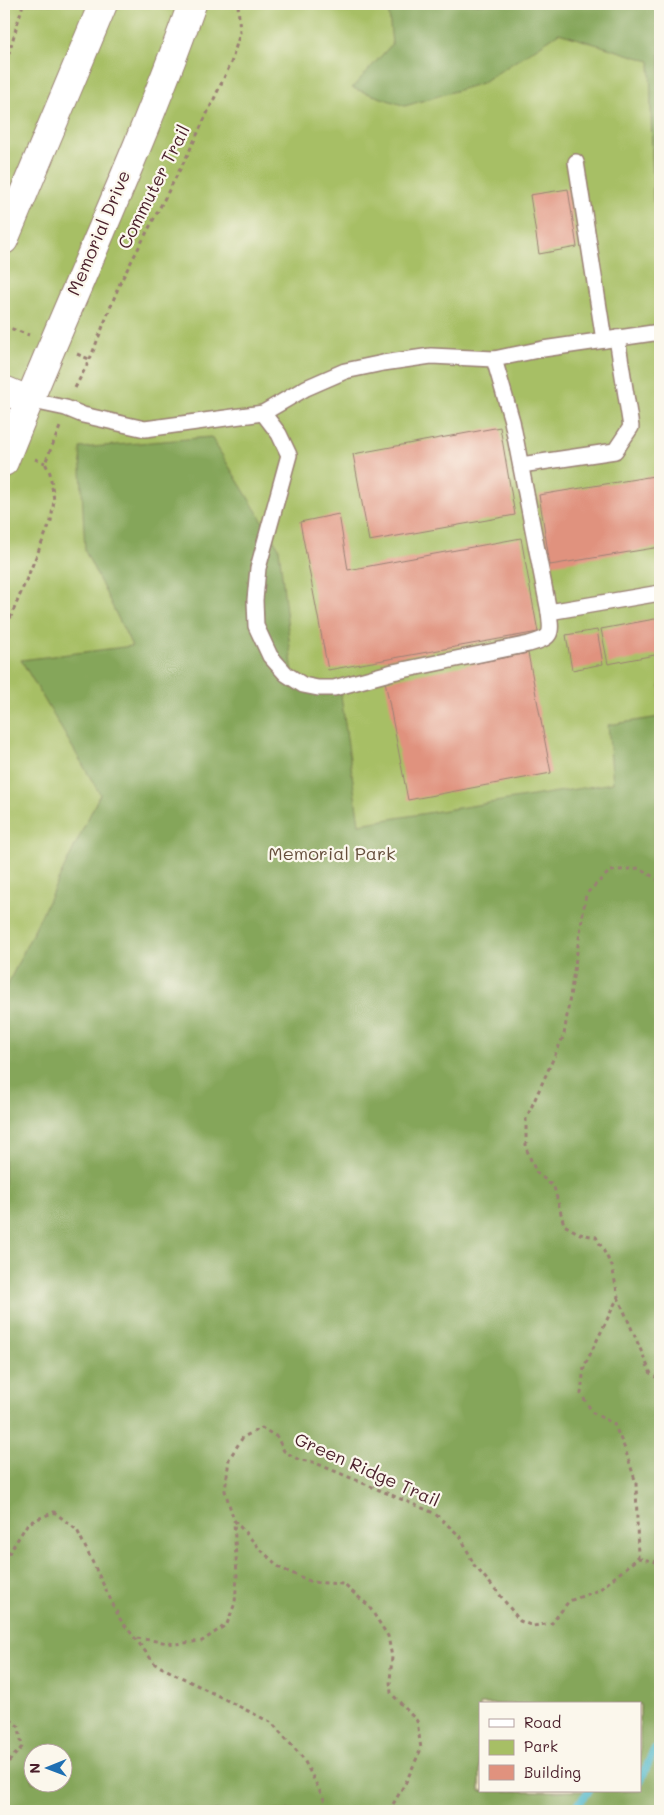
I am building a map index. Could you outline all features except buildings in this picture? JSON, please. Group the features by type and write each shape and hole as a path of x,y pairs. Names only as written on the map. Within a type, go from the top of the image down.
{"main road":[{"path":"4,240 103,4"},
{"name":"Memorial Drive","path":"4,462 28,400 168,72 192,4"},
{"path":"4,390 28,400"}],"lane":[{"path":"521,464 615,451 631,427 611,339 576,162"},
{"path":"28,400 145,429 263,413 306,388 345,371 383,362 431,356 494,359 542,349 660,332"},
{"path":"263,413 279,434 289,455 258,568 255,600 256,626 270,656 286,674 303,686 334,688 393,672 529,644 546,639 549,636 551,632 549,612 512,421 494,359"},
{"path":"549,612 660,593"}],"path":[{"path":"4,70 23,4"},
{"name":"Commuter Trail","path":"78,380 90,359 120,283 187,156 231,63 240,34 238,4"},
{"path":"4,633 51,521 54,500 50,473 45,463 59,427"},
{"path":"660,881 639,868 610,871 586,894 564,1035 526,1119 526,1148 536,1172 554,1187 564,1225 580,1234 596,1236 612,1266 618,1297 651,1374 660,1380"},
{"path":"618,1297 584,1367 581,1394 593,1413 614,1424 626,1449 636,1483 638,1558 660,1564"},
{"name":"Green Ridge Trail","path":"389,1811 406,1782 421,1749 417,1721 391,1693 392,1658 388,1636 368,1605 343,1584 312,1582 280,1568 234,1520 225,1491 229,1459 243,1438 262,1428 277,1437 284,1451 299,1460 313,1462 434,1513 461,1537 474,1565 520,1621 533,1626 552,1623 569,1602 599,1590 638,1558"},
{"path":"4,1562 28,1523 54,1512 77,1530 120,1618 155,1664 272,1723 303,1758 330,1811"},
{"path":"136,1638 175,1644 202,1641 227,1624 235,1603 237,1576 234,1520"},
{"path":"4,1714 19,1727 22,1747 4,1767"}],"green space":[{"name":"Memorial Park","path":"4,4 660,4 660,1811 4,1811"},
{"path":"388,4 660,4 660,201 653,202 650,61 559,33 482,83 405,106 352,88 392,44"},
{"name":"Memorial Park","path":"211,437 279,548 294,684 340,688 359,824 613,783 608,725 660,717 660,1811 4,1811 4,992 100,794 21,660 132,646 85,551 80,448"}],"waterway":[{"path":"642,1777 654,1750 660,1749"},
{"path":"572,1811 588,1792"}]}
